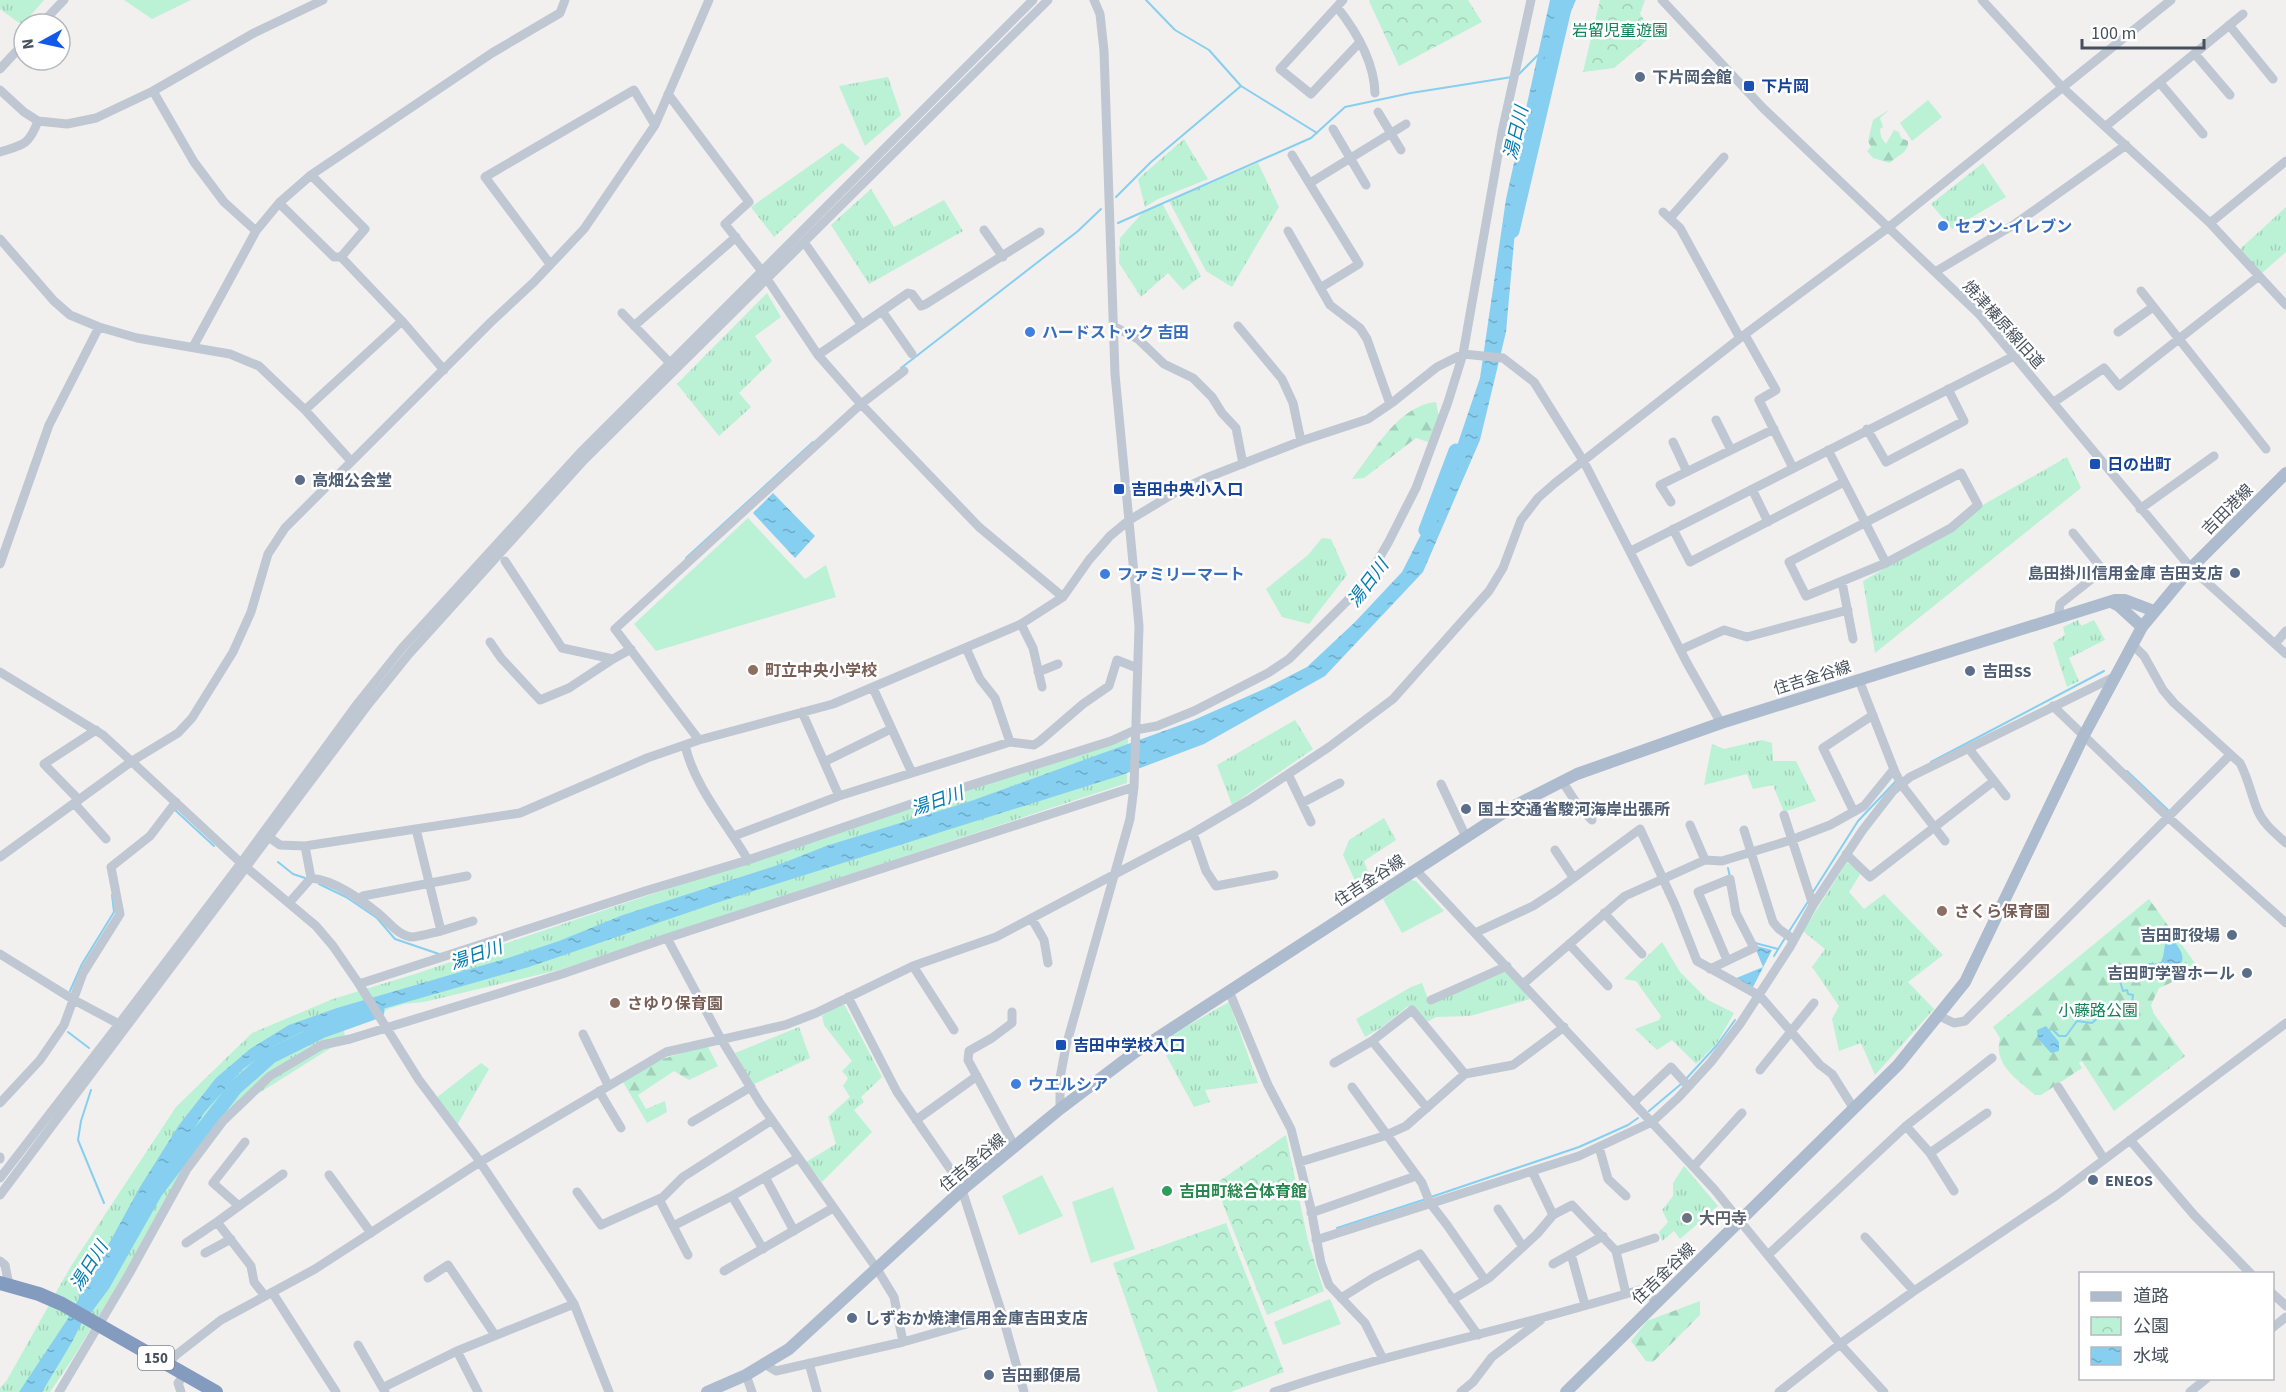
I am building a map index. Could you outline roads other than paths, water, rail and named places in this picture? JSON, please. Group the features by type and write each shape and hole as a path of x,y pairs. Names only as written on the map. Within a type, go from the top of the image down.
{"highway":[{"name":"150","path":"4,1284 39,1294 63,1305 216,1392"}],"main road":[{"name":"吉田港線","path":"2191,568 2286,473"},
{"name":"住吉金谷線","path":"1566,1392 1898,1065 1965,982 2084,735 2132,644 2154,611 2191,568"},
{"name":"住吉金谷線","path":"708,1392 766,1365 789,1348 963,1190 1060,1109 1134,1053 1514,806 1577,774 1721,723 2119,599 2154,611"},
{"path":"2111,602 2119,606 2142,627"}],"street":[{"path":"52,12 64,0"},
{"path":"0,90 24,112 38,121 68,124 96,118 153,91 254,33 323,0"},
{"path":"193,347 256,231 279,202 311,175 492,53 560,13 565,0"},
{"path":"0,857 132,761 178,733 192,718 233,652 251,612 268,554 295,516 534,282 584,229 654,125 709,0"},
{"path":"0,1196 244,866 358,703 402,648 580,453 1033,0"},
{"path":"0,1178 244,866 270,838 367,706 409,654 584,460 1048,0"},
{"path":"1060,1109 1060,1078 1066,1046 1130,819 1134,784 1139,626 1115,374 1104,51 1100,14 1094,0"},
{"path":"360,985 645,891 748,860 917,802 1111,741 1135,730 1157,726 1194,711 1269,673 1289,659 1350,598 1371,572 1416,488 1448,402 1463,354 1502,132 1530,0"},
{"name":"焼津榛原線旧道","path":"1662,0 1763,108 1980,315 2191,568 2286,654"},
{"path":"1982,0 2063,88 2210,223 2286,305"},
{"path":"167,1364 221,1320 315,1269 480,1162 666,1052 785,1025 816,1013 913,966 996,937 1193,833 1288,774 1392,699 1489,591 1503,568 1521,520 1538,498 1742,337 1889,227 2171,0"},
{"path":"1360,42 1311,94 1280,69 1340,3 1360,42 1375,81 1375,93"},
{"path":"2106,126 2243,14"},
{"path":"2229,25 2273,79"},
{"path":"2195,54 2230,95"},
{"path":"0,69 12,56"},
{"path":"2160,83 2203,134"},
{"path":"550,264 485,177 634,90 654,125"},
{"path":"153,91 194,162 224,202 256,231"},
{"path":"668,94 749,202 725,224 761,270 818,355 861,404 979,527 1063,597"},
{"path":"1378,112 1401,150"},
{"path":"0,152 23,146 32,138 38,121"},
{"path":"1310,183 1406,124"},
{"path":"1333,129 1366,185"},
{"path":"1935,272 2015,224 2126,145"},
{"path":"1292,155 1359,264 1320,288"},
{"path":"1724,157 1667,215 1680,228 1742,337 1776,390 1759,400 1793,468"},
{"path":"2210,223 2286,161"},
{"path":"311,175 365,229 341,257"},
{"path":"279,202 334,257 341,257 402,321 444,370"},
{"path":"984,230 1003,257"},
{"path":"1288,231 1330,305 1360,328 1367,339 1390,404"},
{"path":"818,355 908,293 912,294 921,306 1040,232"},
{"path":"634,326 735,237"},
{"path":"0,239 54,301 70,315 99,327 137,338 230,354 259,366 305,410 351,461"},
{"path":"804,242 861,324"},
{"path":"2054,402 2104,368 2119,386 2259,276"},
{"path":"2140,291 2266,449"},
{"path":"2118,332 2153,307"},
{"path":"882,311 912,354"},
{"path":"622,313 669,362"},
{"path":"305,410 402,321"},
{"path":"1113,326 1138,339 1164,364 1193,378 1212,397 1222,413 1236,428 1243,464"},
{"path":"1238,326 1282,379 1293,403 1301,441"},
{"path":"0,564 49,425 99,327"},
{"path":"270,838 280,845 305,846 520,813 647,758 699,740 833,704 873,688 1022,624 1063,597 1089,560 1110,536 1176,492 1301,441 1368,419 1437,368 1463,354 1503,358 1534,381 1584,462 1680,650 1721,723"},
{"path":"1631,552 2014,356"},
{"path":"699,740 615,629 861,404 904,371"},
{"path":"1868,429 1886,462 1964,421 1948,389"},
{"path":"1716,420 1731,450"},
{"path":"1671,502 1660,485 1774,429"},
{"path":"1673,442 1687,472"},
{"path":"1828,450 1886,563"},
{"path":"2140,509 2214,456"},
{"path":"1961,473 1978,505 1951,528 1886,563 1806,596 1789,562 1866,523 1961,473"},
{"path":"1673,529 1690,562 1845,483"},
{"path":"1752,489 1768,522"},
{"path":"2058,618 2060,604 2103,570 2073,533"},
{"path":"505,561 562,648 613,659"},
{"path":"1842,582 1853,639"},
{"path":"1680,650 1724,630 1747,637 1848,610"},
{"path":"1022,624 1033,648 1042,687"},
{"path":"2275,644 2286,631"},
{"path":"490,642 501,658 540,700 569,688 631,650"},
{"path":"2132,644 2144,656 2163,690 2240,763 2246,773 2258,811 2268,827 2286,843"},
{"path":"966,648 980,679 995,698 1010,742"},
{"path":"734,836 839,796 1010,742 1034,745 1083,704 1109,686 1117,660 1137,668"},
{"path":"1038,672 1058,664"},
{"path":"0,672 96,730 244,866 316,926 333,946 419,1080 480,1162 574,1304 609,1392"},
{"path":"1523,984 1624,896 1705,860 1722,861 1751,853 1791,840 1854,812 1864,806 1897,776 1910,777 2114,677"},
{"path":"1859,680 1897,776 1945,841"},
{"path":"873,688 912,773"},
{"path":"2053,706 2169,818 2286,923"},
{"path":"802,712 839,796"},
{"path":"1854,812 1823,748 1872,715"},
{"path":"824,762 891,729"},
{"path":"96,730 44,764 106,839"},
{"path":"685,745 688,759 702,786 748,860"},
{"path":"1969,748 2006,796"},
{"path":"1939,1016 1954,1023 1965,1021 2230,755"},
{"path":"1288,774 1311,822"},
{"path":"1316,1240 1429,1200 1579,1156 1652,1122 1679,1097 1686,1084 1711,1062 1760,996 1812,904 1868,823 1897,776"},
{"path":"1846,854 1870,877 1994,781"},
{"path":"1562,782 1579,807 1592,820"},
{"path":"1302,803 1340,783"},
{"path":"59,1392 123,1285 187,1169 217,1128 247,1096 270,1076 322,1045 562,974 1134,784"},
{"path":"1441,784 1466,837"},
{"path":"0,1103 40,1060 64,1025 83,973 120,914 112,872 150,836 176,802"},
{"path":"1784,815 1812,904"},
{"path":"1690,825 1705,860"},
{"path":"416,829 441,931"},
{"path":"1475,933 1533,906 1640,829 1697,961 1760,996 1832,1074 1854,1109"},
{"path":"1744,830 1773,922 1793,939"},
{"path":"1193,833 1206,871 1216,886 1274,875"},
{"path":"305,846 311,878"},
{"path":"1555,850 1573,877"},
{"path":"1415,869 1694,1166 1770,1254 1840,1344 1884,1392"},
{"path":"359,900 363,896 467,876"},
{"path":"289,903 311,878 318,878 359,900 379,914 392,928 411,937 473,921"},
{"path":"1710,969 1754,948 1736,913 1730,879 1698,892 1728,960"},
{"path":"1604,913 1642,954"},
{"path":"1032,919 1044,940 1048,963"},
{"path":"667,938 721,1039 751,1087 894,1297 903,1342"},
{"path":"1569,944 1608,986"},
{"path":"0,954 74,1000 119,1024"},
{"path":"913,966 954,1030"},
{"path":"1431,1000 1507,966"},
{"path":"1229,991 1268,1085 1291,1129 1316,1240 1329,1285 1365,1323 1383,1359"},
{"path":"848,997 897,1092 963,1190 1024,1392"},
{"path":"1760,1070 1814,1003"},
{"path":"1334,1063 1372,1041 1412,1010 1465,1074"},
{"path":"1012,1012 1012,1023 969,1051 968,1059 1015,1147"},
{"path":"1779,1392 1914,1290 2057,1195 2286,1023"},
{"path":"1300,1162 1386,1135 1406,1126 1465,1074 1513,1065 1564,1027"},
{"path":"583,1034 608,1085"},
{"path":"1372,1041 1427,1107"},
{"path":"1770,1254 1906,1126 1992,1058"},
{"path":"1634,1102 1671,1067 1686,1084"},
{"path":"916,1120 977,1076"},
{"path":"692,1122 751,1087"},
{"path":"1352,1087 1416,1176 1429,1200 1485,1280"},
{"path":"2058,1087 2104,1159"},
{"path":"599,1090 621,1128"},
{"path":"1694,1166 1742,1113"},
{"path":"1930,1154 1987,1113"},
{"path":"577,1192 601,1226 659,1199 683,1177 772,1120"},
{"path":"1906,1126 1930,1154 1954,1191"},
{"path":"2130,1140 2194,1215 2249,1272"},
{"path":"239,1206 213,1183 245,1142"},
{"path":"1599,1147 1608,1179 1626,1196"},
{"path":"0,1158 12,1163"},
{"path":"673,1226 732,1196 798,1158"},
{"path":"1533,1171 1553,1215"},
{"path":"186,1243 283,1174"},
{"path":"328,1175 371,1233"},
{"path":"1311,1214 1416,1176"},
{"path":"765,1177 794,1231"},
{"path":"732,1196 763,1249"},
{"path":"659,1199 688,1255"},
{"path":"1452,1300 1485,1280 1523,1247 1553,1215 1572,1205 1616,1251 1626,1294"},
{"path":"724,1271 833,1208"},
{"path":"1498,1209 1523,1247"},
{"path":"217,1222 251,1266 254,1282 268,1294 336,1392"},
{"path":"1553,1264 1602,1236"},
{"path":"1865,1237 1914,1290"},
{"path":"1616,1251 1655,1238"},
{"path":"205,1253 231,1239"},
{"path":"1341,1298 1373,1278 1420,1254 1478,1335"},
{"path":"1571,1254 1586,1305"},
{"path":"0,1261 5,1265 4,1284"},
{"path":"428,1278 448,1265 495,1335"},
{"path":"120,1304 123,1285"},
{"path":"1274,1392 1310,1379 1643,1289 1657,1302"},
{"path":"2274,1295 2286,1306"},
{"path":"358,1345 384,1390 457,1351 574,1304"},
{"path":"766,1365 776,1371 903,1342 1002,1314"},
{"path":"1461,1392 1473,1382 1491,1357 1546,1317"},
{"path":"2274,1326 2286,1317"},
{"path":"457,1351 474,1391"},
{"path":"808,1363 817,1392"},
{"path":"181,1392 178,1383 185,1374"},
{"path":"746,1375 752,1392"},
{"path":"2190,1392 2205,1380"}],"water":[{"path":"1550,0 1576,0 1554,49 1520,175 1506,332 1480,440 1423,572 1325,676 1204,744 1119,776 716,903 529,967 302,1032 274,1046 242,1070 204,1113 109,1269 72,1342 42,1392 19,1392 67,1320 140,1187 179,1125 216,1078 250,1049 289,1025 337,1008 508,958 559,941 623,915 778,865 826,846 971,801 1194,720 1307,667 1355,622 1402,572 1439,499 1480,378 1506,199"},
{"path":"773,493 815,536 795,558 753,513"},
{"path":"2171,937 2182,954 2182,958 2178,966 2164,973 2152,964 2161,962 2166,942"},
{"path":"1757,946 1772,950 1752,989 1734,979 1763,967 1756,950"},
{"path":"2046,1026 2059,1042 2059,1051 2051,1053 2038,1039 2037,1030"}],"waterway":[{"path":"1146,0 1175,30 1209,50 1241,86 1317,133"},
{"name":"湯日川","path":"1512,231 1566,0"},
{"path":"1517,76 1538,55"},
{"path":"1118,223 1311,138 1345,107 1411,93 1512,77"},
{"path":"1116,197 1151,162 1241,86"},
{"path":"901,368 1078,231 1101,209"},
{"path":"686,558 813,442"},
{"name":"湯日川","path":"1426,530 1456,451"},
{"path":"1931,762 2104,671"},
{"path":"2127,771 2168,810"},
{"path":"1813,892 1858,821 1897,780"},
{"path":"175,810 214,846"},
{"path":"278,862 293,874 305,878"},
{"path":"1728,868 1730,877"},
{"path":"319,884 346,897 377,918 395,939 439,954"},
{"path":"70,991 82,964 114,912 112,895"},
{"path":"1788,933 1809,900"},
{"path":"1774,956 1785,938"},
{"path":"1755,943 1778,949"},
{"path":"2053,1030 2059,1036 2066,1036 2077,1021 2092,1023 2107,1010 2119,1010 2132,1004 2133,995 2128,994 2127,990 2123,991 2119,978 2134,968 2152,964"},
{"path":"454,966 465,971"},
{"name":"湯日川","path":"86,1307 103,1284 155,1192 235,1088 271,1056 321,1031 377,1011"},
{"path":"1685,1080 1717,1045 1735,1020"},
{"path":"68,1032 89,1048"},
{"path":"1649,1111 1681,1084"},
{"path":"91,1090 81,1121 78,1140 104,1203"},
{"path":"1431,1197 1579,1147 1628,1125 1638,1118"},
{"path":"1337,1228 1426,1199"}],"place":[{"name":"下片岡会館","path":"1640,77"},
{"name":"下片岡","path":"1749,86"},
{"name":"セブン-イレブン","path":"1943,226"},
{"name":"ハードストック 吉田","path":"1030,332"},
{"name":"日の出町","path":"2095,464"},
{"name":"高畑公会堂","path":"300,480"},
{"name":"吉田中央小入口","path":"1119,489"},
{"name":"島田掛川信用金庫 吉田支店","path":"2235,573"},
{"name":"ファミリーマート","path":"1105,574"},
{"name":"町立中央小学校","path":"753,670"},
{"name":"吉田SS","path":"1970,671"},
{"name":"国土交通省駿河海岸出張所","path":"1466,809"},
{"name":"さくら保育園","path":"1942,911"},
{"name":"吉田町役場","path":"2232,935"},
{"name":"吉田町学習ホール","path":"2247,973"},
{"name":"さゆり保育園","path":"615,1003"},
{"name":"吉田中学校入口","path":"1061,1045"},
{"name":"ウエルシア","path":"1016,1084"},
{"name":"ENEOS","path":"2093,1180"},
{"name":"吉田町総合体育館","path":"1167,1191"},
{"name":"大円寺","path":"1687,1218"},
{"name":"しずおか焼津信用金庫吉田支店","path":"852,1318"},
{"name":"吉田郵便局","path":"989,1375"}],"park label":[{"name":"岩留児童遊園","path":"1620,30"},
{"name":"小藤路公園","path":"2098,1010"}]}
